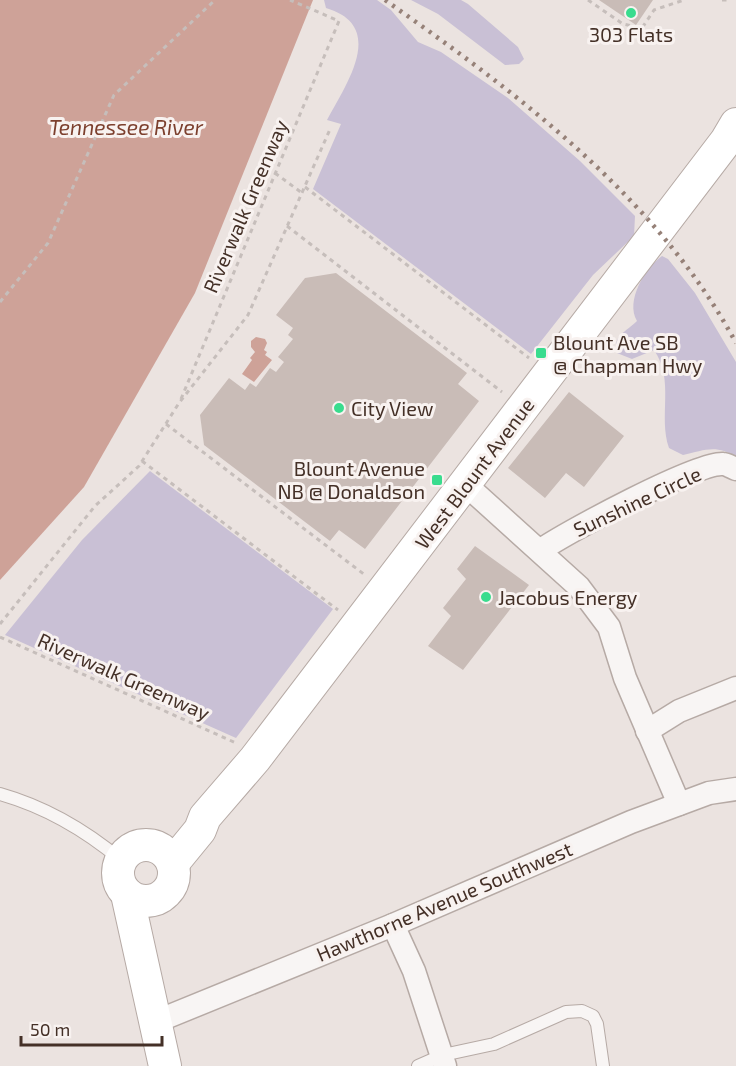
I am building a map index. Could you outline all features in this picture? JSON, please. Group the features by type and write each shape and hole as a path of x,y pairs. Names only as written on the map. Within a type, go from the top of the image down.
{"street":[{"name":"West Blount Avenue","path":"163,855 194,817 205,817 262,750 733,132"},
{"name":"Sunshine Circle","path":"541,550 562,535 693,471 724,464 736,469"},
{"path":"465,484 541,550 579,587 609,627 625,678 679,804"},
{"path":"647,731 679,711 736,688"},
{"name":"Hawthorne Avenue Southwest","path":"155,1022 393,925 631,822 709,793 736,789"},
{"path":"143,957 148,949 162,896 173,881 163,855 135,847 122,860 118,878 128,894 133,910 137,948 143,957 165,1066"},
{"path":"128,894 144,901 162,896"},
{"path":"393,925 414,971 444,1060"}],"lane":[{"path":"0,794 64,819 96,839 122,860"},
{"path":"418,1066 494,1044 566,1012 582,1011 593,1017 597,1024 603,1066"}],"path":[{"path":"0,302 48,243 114,94 215,0"},
{"name":"Riverwalk Greenway","path":"179,403 339,21 290,0"},
{"path":"588,0 633,28 642,28 654,10 684,0"},
{"path":"722,0 729,0"},
{"name":"Riverwalk Greenway","path":"0,624 95,506 142,461 179,403 248,315 331,127"},
{"path":"275,173 302,193"},
{"path":"305,186 530,359"},
{"path":"287,226 504,393"},
{"path":"166,424 365,575"},
{"path":"142,461 338,610"},
{"name":"Riverwalk Greenway","path":"0,637 236,743"}],"shaded area":[{"path":"324,0 377,0 391,10 418,42 441,52 508,98 580,161 635,216 634,236 593,275 531,354 313,189 341,124 327,120 352,73 357,57 358,42 355,28 344,16 326,8"},
{"path":"411,0 461,0 518,47 524,59 519,64 505,65 438,14"},
{"path":"662,256 668,259 695,293 736,362 736,457 716,449 683,455 669,448 665,423 664,373 654,350 632,359 617,353 618,338 637,321 633,304 643,277"},
{"path":"150,471 333,609 236,738 5,635 82,540"}],"water":[{"name":"Tennessee River","path":"0,0 313,0 195,293 84,487 0,580"},
{"path":"256,337 265,339 267,343 264,350 267,352 265,355 272,360 254,382 242,374 252,360 250,358 255,352 251,347 251,341"}],"building":[{"name":"303 Flats","path":"599,0 653,0 636,25"},
{"name":"City View","path":"336,273 467,373 458,384 479,401 365,549 339,530 330,541 204,445 200,415 229,378 245,390 250,383 256,387 270,368 276,372 284,362 278,357 293,339 288,335 293,328 276,315 305,278"},
{"path":"569,392 624,436 584,487 566,473 545,498 508,468"},
{"name":"Jacobus Energy","path":"475,546 529,585 463,670 428,646 451,616 443,608 466,579 457,569"}],"railway":[{"path":"385,0 485,72 581,152 667,241 704,290 736,343"}],"place":[{"name":"303 Flats","path":"631,13"},
{"name":"Blount Ave SB @ Chapman Hwy","path":"541,353"},
{"name":"City View","path":"339,408"},
{"name":"Blount Avenue NB @ Donaldson","path":"437,480"},
{"name":"Jacobus Energy","path":"486,597"}]}
